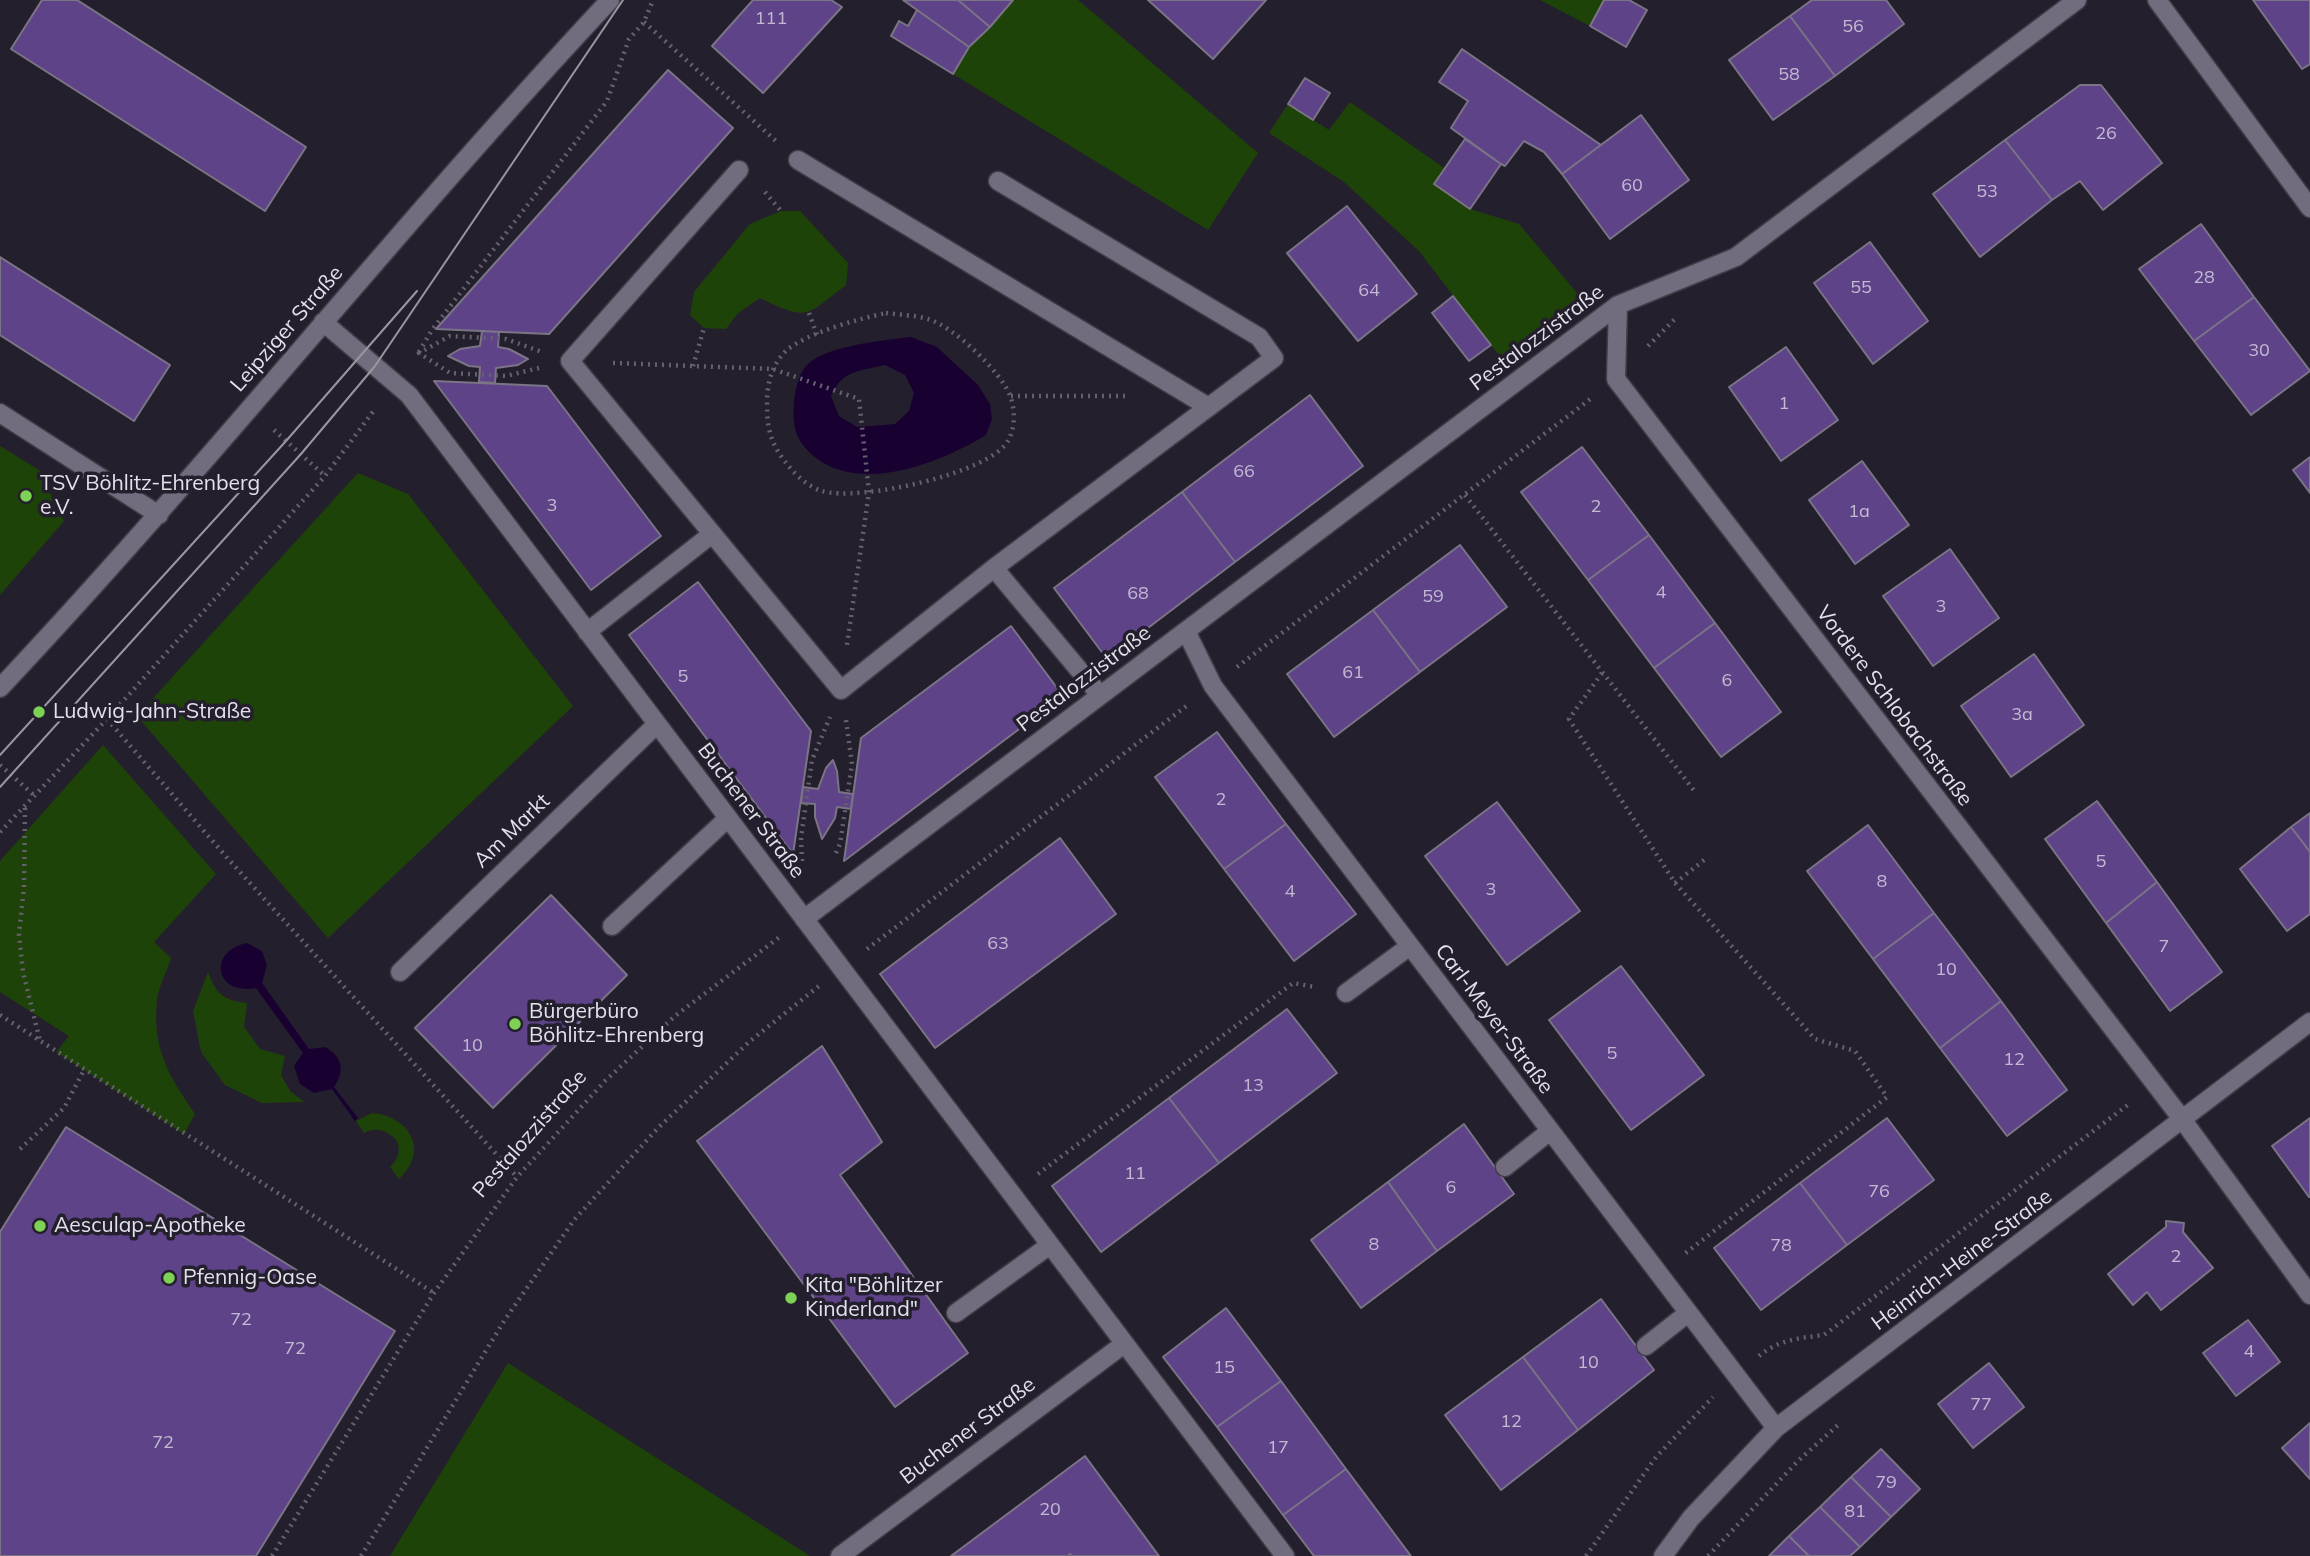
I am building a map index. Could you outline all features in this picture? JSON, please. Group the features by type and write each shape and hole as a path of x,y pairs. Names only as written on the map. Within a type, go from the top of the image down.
{"street":[{"name":"Leipziger Straße","path":"0,688 159,515 248,407 530,85 610,0"},
{"name":"Pestalozzistraße","path":"804,919 1618,305 1736,257 2077,0"},
{"path":"2157,0 2310,208"},
{"path":"798,160 1207,406"},
{"path":"740,170 570,361 841,690 994,568 1274,358 1259,337 998,181"},
{"path":"1616,379 1618,305"},
{"name":"Buchener Straße","path":"323,322 409,395 1285,1556"},
{"name":"Vordere Schlobachstraße","path":"1616,379 2182,1119 2310,1295"},
{"path":"0,413 159,515"},
{"path":"587,632 712,534"},
{"path":"994,568 1100,695"},
{"name":"Carl-Meyer-Straße","path":"1186,631 1213,686 1776,1429"},
{"name":"Am Markt","path":"400,972 657,724"},
{"path":"612,926 728,818"},
{"path":"1346,993 1410,946"},
{"name":"Heinrich-Heine-Straße","path":"1663,1556 1691,1518 1776,1429 2310,1022"},
{"path":"1505,1167 1550,1130"},
{"path":"956,1313 1050,1245"},
{"path":"1646,1346 1688,1313"},
{"name":"Buchener Straße","path":"840,1556 1124,1343"}],"path":[{"path":"0,832 107,719 325,476 419,353 440,319 607,101 629,39 644,22 653,0"},
{"path":"644,22 798,160 765,192"},
{"path":"740,170 765,192 781,211"},
{"path":"809,313 817,335"},
{"path":"886,313 930,319 961,338 988,363 1011,396 1015,418 1009,441 988,460 952,475 850,495 821,491 799,477 778,454 767,428 767,395 773,369 788,350 853,321 886,313"},
{"path":"362,1556 504,1321 574,1220 658,1128 748,1042 841,968 1616,379 1681,313"},
{"path":"693,366 704,328"},
{"path":"419,353 450,336 506,339 570,361"},
{"path":"419,353 450,373 506,376 570,361 773,369 859,399 869,492 841,690 812,760 801,838 802,865"},
{"path":"1011,396 1135,396"},
{"path":"248,407 325,476"},
{"path":"1465,495 1696,793"},
{"path":"1602,673 1569,719 1675,883 1815,1039 1855,1051 1887,1097 1659,1274"},
{"path":"834,856 840,844 852,764 841,690"},
{"path":"107,719 229,860 517,1177"},
{"path":"0,765 35,796"},
{"path":"25,807 24,887 19,934 23,972 40,1041"},
{"path":"1675,883 1708,857"},
{"name":"Pestalozzistraße","path":"272,1556 434,1293 517,1177 605,1081 675,1016 804,919"},
{"path":"1012,1194 1293,983 1346,993"},
{"path":"0,1015 434,1293"},
{"path":"20,1149 64,1108 83,1070"},
{"path":"1587,1556 1656,1457 1736,1375 1769,1348 1785,1340 1824,1335 2155,1084"}],"green space":[{"path":"1013,0 1078,0 1258,153 1208,230 953,74 969,47"},
{"path":"1540,0 1604,0 1590,26"},
{"path":"1350,102 1444,168 1434,183 1438,187 1470,209 1519,224 1582,299 1501,358 1419,251 1344,182 1269,133 1288,104 1329,130"},
{"path":"781,211 800,211 848,263 846,285 806,312 788,310 760,298 738,313 726,329 704,328 690,315 694,292 750,224"},
{"name":"TSV Böhlitz-Ehrenberg e.V.","path":"0,446 39,470 64,521 0,595"},
{"path":"358,473 408,494 573,706 328,938 137,716"},
{"path":"103,745 216,874 154,942 171,958 157,999 157,1032 170,1073 195,1114 184,1134 56,1052 69,1036 0,992 0,861"},
{"path":"208,972 221,995 247,1003 244,1027 260,1049 285,1056 281,1075 290,1091 304,1102 262,1103 225,1085 201,1052 193,1011"},
{"path":"372,1113 397,1121 411,1137 413,1157 399,1179 390,1167 398,1156 397,1141 382,1131 364,1133 356,1121"},
{"path":"508,1363 810,1556 390,1556"}],"shaded area":[{"path":"911,337 937,347 978,385 990,404 992,419 986,435 925,464 879,474 856,473 835,468 816,458 800,440 794,419 796,390 804,368 813,360 834,351 860,344","holes":["885,365 905,375 914,393 909,411 895,424 857,427 839,416 831,396 835,387 846,376"]},
{"path":"247,943 262,951 267,965 262,983 309,1049 325,1047 336,1055 341,1070 334,1087 358,1118 355,1121 332,1089 314,1093 300,1084 294,1066 303,1053 256,988 242,989 225,979 221,972 221,963 234,948"}],"building":[{"path":"42,0 77,0 306,147 265,211 11,49"},
{"path":"753,0 831,0 842,7 763,93 712,46"},
{"path":"903,0 958,0 990,27 969,47"},
{"path":"958,0 1013,0 990,27"},
{"path":"1148,0 1266,0 1213,59"},
{"path":"1604,0 1629,0 1647,10 1626,47 1590,26"},
{"path":"1812,0 1886,0 1904,24 1835,76 1790,16"},
{"path":"2253,0 2310,0 2310,64 2302,69"},
{"path":"917,10 969,47 953,74 891,36 899,21 908,26"},
{"path":"1790,16 1835,76 1773,120 1729,60"},
{"path":"1462,49 1601,145 1562,174 1544,152 1524,141 1505,166 1501,164 1451,128 1468,101 1439,82"},
{"path":"668,70 733,128 549,334 436,329"},
{"path":"1305,78 1330,93 1313,120 1288,104"},
{"path":"2080,85 2101,85 2162,163 2103,210 2080,181 2052,200 2005,140"},
{"path":"1641,115 1689,180 1610,239 1562,174"},
{"path":"1465,139 1501,164 1470,209 1434,184"},
{"path":"2005,140 2052,200 1980,257 1933,194"},
{"path":"1347,206 1417,294 1358,341 1287,253"},
{"path":"2201,224 2254,297 2194,341 2139,269"},
{"path":"1870,242 1928,321 1873,364 1814,283"},
{"path":"0,257 170,365 134,421 0,335"},
{"path":"1453,296 1491,345 1469,361 1432,313"},
{"path":"2254,297 2310,371 2251,415 2194,341"},
{"path":"482,331 499,332 498,347 509,349 528,359 518,365 496,368 495,383 479,382 480,367 469,366 448,356 460,349 480,346"},
{"path":"1786,347 1838,420 1781,461 1729,387"},
{"path":"434,381 547,386 661,536 591,590"},
{"path":"1310,395 1363,466 1235,562 1182,492"},
{"path":"1582,447 1649,535 1588,580 1521,492"},
{"path":"2310,457 2310,493 2293,470"},
{"path":"1862,461 1909,525 1855,564 1809,500"},
{"path":"1182,492 1235,562 1107,659 1054,588"},
{"path":"1649,535 1715,623 1654,668 1588,580"},
{"path":"1460,545 1507,607 1420,672 1373,610"},
{"path":"1950,549 1999,618 1933,666 1883,596"},
{"path":"698,582 811,731 793,854 629,635"},
{"path":"1373,610 1420,672 1334,737 1287,674"},
{"path":"1715,623 1781,712 1721,757 1654,668"},
{"path":"1011,626 1063,696 844,861 861,738"},
{"path":"2034,654 2084,725 2011,777 1961,706"},
{"path":"1217,732 1286,824 1224,869 1155,777"},
{"path":"833,760 839,792 853,794 851,809 837,807 835,818 822,839 815,817 815,804 801,803 803,787 818,789 826,768"},
{"path":"2097,801 2157,882 2106,923 2045,839"},
{"path":"1497,802 1580,911 1507,965 1425,856"},
{"path":"2310,813 2310,852 2291,827"},
{"path":"1286,824 1356,914 1294,961 1224,869"},
{"path":"1868,825 1934,913 1873,959 1807,871"},
{"path":"2291,827 2310,852 2310,914 2287,931 2240,869"},
{"path":"1060,838 1116,914 935,1048 880,974"},
{"path":"2157,882 2222,972 2170,1011 2106,923"},
{"path":"551,895 627,975 493,1108 415,1028"},
{"path":"1934,913 2001,1001 1940,1048 1873,959"},
{"path":"1621,966 1704,1075 1631,1130 1549,1020"},
{"path":"2001,1001 2067,1090 2007,1136 1940,1048"},
{"path":"1287,1009 1337,1073 1219,1163 1169,1098"},
{"path":"822,1046 882,1142 840,1175 968,1353 895,1407 697,1141"},
{"path":"1169,1098 1219,1163 1101,1252 1052,1186"},
{"path":"1887,1118 1934,1180 1847,1245 1800,1183"},
{"path":"2310,1118 2310,1196 2309,1197 2272,1146"},
{"path":"1464,1124 1514,1194 1437,1251 1388,1182"},
{"path":"66,1127 395,1331 256,1556 0,1556 0,1232"},
{"path":"1388,1182 1437,1251 1361,1308 1311,1240"},
{"path":"1800,1183 1847,1245 1761,1310 1714,1248"},
{"path":"2166,1221 2184,1223 2183,1232 2213,1268 2161,1310 2147,1292 2133,1305 2108,1274 2166,1227"},
{"path":"1601,1299 1654,1370 1578,1430 1523,1357"},
{"path":"1226,1308 1281,1381 1217,1427 1163,1357"},
{"path":"2248,1320 2280,1362 2236,1396 2203,1353"},
{"path":"1523,1357 1578,1430 1501,1490 1445,1415"},
{"path":"1989,1363 2024,1407 1973,1448 1938,1404"},
{"path":"1281,1381 1346,1469 1283,1515 1217,1427"},
{"path":"2310,1423 2310,1479 2282,1448"},
{"path":"1881,1449 1920,1489 1891,1517 1851,1477"},
{"path":"1085,1456 1159,1556 951,1556"},
{"path":"1346,1469 1411,1556 1314,1556 1283,1515"},
{"path":"1851,1477 1891,1517 1860,1547 1820,1507"},
{"path":"1820,1507 1860,1547 1850,1556 1809,1556 1789,1536"},
{"path":"1789,1536 1809,1556 1769,1556"}],"tram line":[{"path":"0,787 301,454 375,366 623,0"},
{"path":"0,755 286,441 417,291"}],"place":[{"name":"TSV Böhlitz-Ehrenberg e.V.","path":"26,496"},
{"name":"Ludwig-Jahn-Straße","path":"39,712"},
{"name":"Bürgerbüro Böhlitz-Ehrenberg","path":"515,1024"},
{"name":"Aesculap-Apotheke","path":"40,1226"},
{"name":"Pfennig-Oase","path":"169,1278"},
{"name":"Kita \"Böhlitzer Kinderland\"","path":"791,1298"}]}
